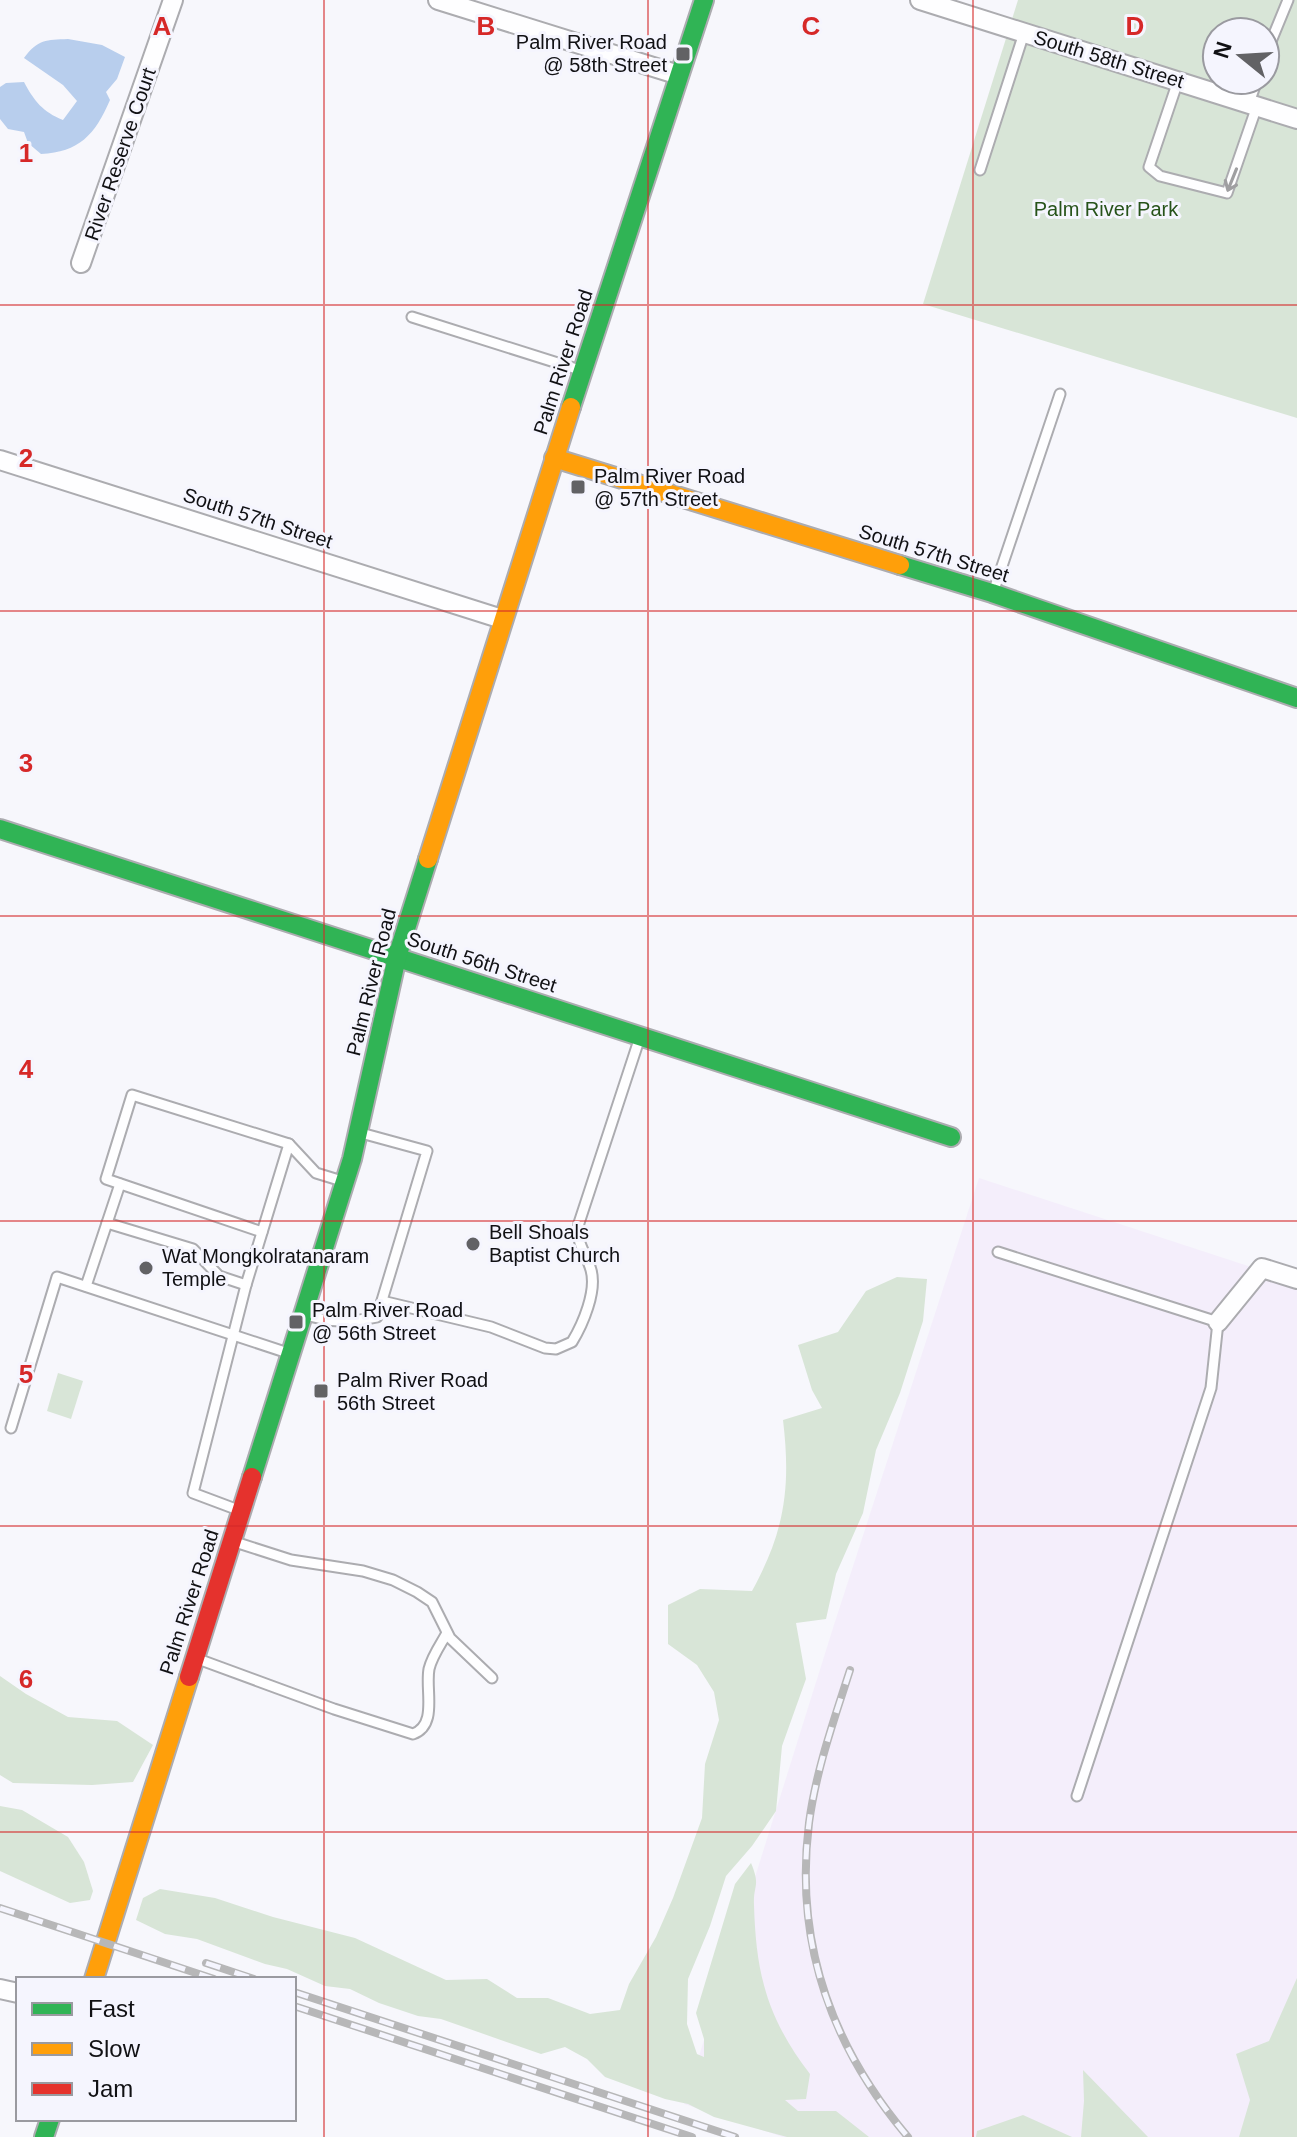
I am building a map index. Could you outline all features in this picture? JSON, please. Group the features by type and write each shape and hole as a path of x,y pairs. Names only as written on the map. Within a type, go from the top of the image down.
{"street":[{"name":"River Reserve Court","path":"81,263 173,0"},
{"path":"438,0 679,75"},
{"name":"Palm River Road","path":"95,1977 345,1181 397,957 502,619 704,0"},
{"name":"South 58th Street","path":"920,0 1297,119"},
{"name":"South 57th Street","path":"554,458 992,593 1297,698"},
{"name":"South 57th Street","path":"0,460 502,619"},
{"name":"South 56th Street","path":"0,829 951,1137"},
{"path":"1218,1322 1262,1268 1297,1279"}],"lane":[{"path":"980,170 1024,33"},
{"path":"1178,81 1149,167 1160,176 1222,194 1227,193 1254,96"},
{"path":"412,317 583,371"},
{"path":"992,593 1060,394"},
{"path":"382,1301 491,1327 545,1348 556,1349 572,1342 582,1320 593,1278 579,1244 579,1223 640,1036"},
{"path":"262,1232 106,1179 132,1095 289,1144 316,1173 345,1181"},
{"path":"303,1314 326,1321 350,1323 377,1317 382,1301 427,1151 358,1132"},
{"path":"241,1511 193,1493 246,1285 289,1144"},
{"path":"86,1286 120,1184"},
{"path":"107,1223 193,1249 219,1276 246,1285"},
{"path":"998,1252 1218,1322 1211,1388 1077,1796"},
{"path":"11,1428 57,1277 291,1354"},
{"path":"232,1541 291,1560 342,1567 393,1580 432,1602 447,1633 492,1678"},
{"path":"195,1658 413,1734 422,1731 427,1723 429,1669 447,1633"}],"shaded area":[{"path":"979,1178 1297,1282 1297,2137 783,2137 684,2104 833,1628"}],"green space":[{"name":"Palm River Park","path":"1018,0 1297,0 1297,418 923,304"},
{"path":"897,1277 927,1279 923,1321 900,1393 876,1450 863,1513 836,1574 826,1619 796,1623 806,1679 782,1746 776,1811 726,1876 688,1979 687,2024 697,2054 704,2057 704,2039 696,2013 735,1884 751,1863 756,1881 755,1930 761,1974 783,2034 810,2074 806,2099 785,2100 798,2111 836,2111 869,2137 787,2137 714,2117 688,2104 605,2077 587,2059 565,2047 541,2054 441,2019 418,2016 379,2003 350,1989 325,1986 287,1969 197,1939 165,1934 136,1920 143,1898 160,1889 215,1898 355,1938 446,1980 487,1979 517,1998 548,1998 590,2014 620,2010 629,1984 656,1937 673,1898 702,1818 705,1764 719,1720 714,1692 697,1665 668,1644 668,1605 700,1589 752,1591 772,1548 783,1508 786,1467 783,1420 822,1408 812,1390 798,1345 838,1332 866,1291"},
{"path":"58,1373 83,1381 71,1419 47,1411"},
{"path":"0,1676 68,1717 117,1721 153,1745 133,1782 92,1785 13,1783 0,1775"},
{"path":"0,1806 22,1810 68,1837 84,1862 93,1891 90,1900 70,1903 0,1871"},
{"path":"1297,1978 1297,2137 1239,2137 1250,2100 1236,2054 1269,2041"},
{"path":"1083,2070 1148,2137 1081,2137"},
{"path":"1023,2115 1072,2137 976,2137 977,2131"}],"water":[{"path":"68,39 102,45 125,57 117,79 106,92 110,100 92,132 66,150 41,154 28,143 24,132 8,129 0,119 0,87 6,83 24,82 40,105 63,120 77,101 63,85 24,58 43,42"}],"railway":[{"path":"850,1670 826,1745 812,1803 806,1867 807,1910 813,1951 839,2029 858,2066 908,2137"},
{"path":"0,1908 208,1977"},
{"path":"206,1963 248,1977"},
{"path":"296,1993 735,2137"},
{"path":"296,2007 692,2137"}],"traffic: fast":[{"path":"571,407 704,0"},
{"path":"900,565 992,593 1297,698"},
{"path":"0,829 951,1137"},
{"path":"252,1477 352,1159 397,957 428,859"},
{"path":"44,2137 49,2121"}],"traffic: slow":[{"path":"428,859 571,407"},
{"path":"554,458 900,565"},
{"path":"95,1977 189,1677"}],"traffic: jam":[{"path":"189,1677 252,1477"}],"place":[{"name":"Palm River Road @ 58th Street","path":"683,54"},
{"name":"Palm River Road @ 57th Street","path":"578,487"},
{"name":"Bell Shoals Baptist Church","path":"473,1244"},
{"name":"Wat Mongkolratanaram Temple","path":"146,1268"},
{"name":"Palm River Road @ 56th Street","path":"296,1322"},
{"name":"Palm River Road 56th Street","path":"321,1391"}]}
